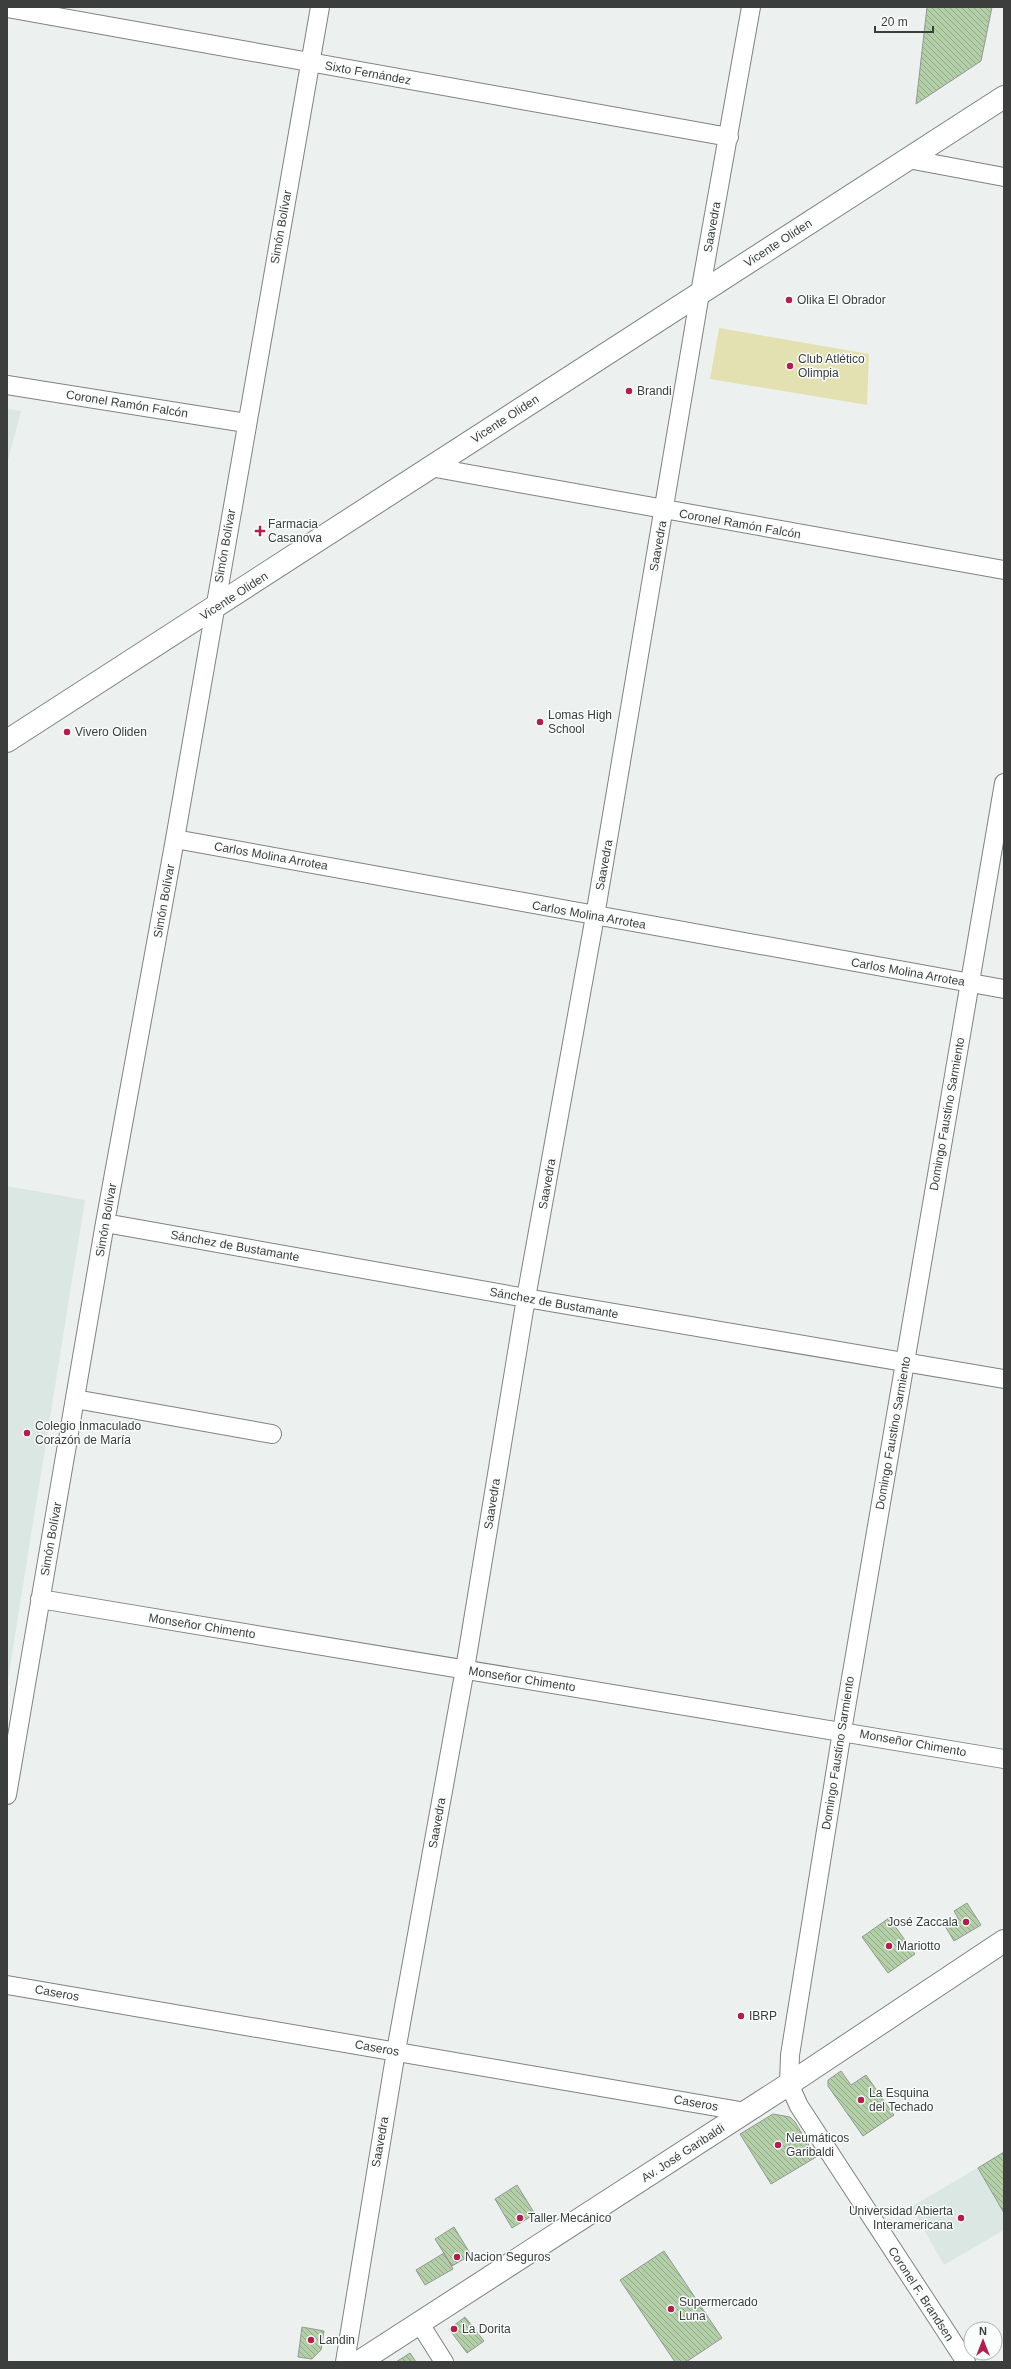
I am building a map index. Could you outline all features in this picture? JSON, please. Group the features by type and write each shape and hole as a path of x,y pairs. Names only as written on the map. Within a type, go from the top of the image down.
{"street":[{"name":"Simón Bolívar","path":"7,1795 105,1223 175,839 246,423 320,7"},
{"name":"Saavedra","path":"344,2362 396,2051 465,1669 526,1298 595,916 700,293 751,7"},
{"name":"Sixto Fernández","path":"7,8 729,137"},
{"name":"Vicente Oliden","path":"7,741 214,609 430,467 1004,97"},
{"path":"908,159 1004,177"},
{"name":"Coronel Ramón Falcón","path":"7,386 246,423"},
{"name":"Coronel Ramón Falcón","path":"430,467 664,511 1004,570"},
{"name":"Domingo Faustino Sarmiento","path":"789,2084 790,2054 842,1730 1004,783"},
{"name":"Carlos Molina Arrotea","path":"175,839 1004,989"},
{"name":"Sánchez de Bustamante","path":"105,1223 526,1298 1004,1379"},
{"path":"75,1399 272,1434"},
{"name":"Monseñor Chimento","path":"40,1599 842,1730 1004,1759"},
{"name":"Av. José Garibaldi","path":"359,2362 420,2324 789,2084 1004,1941"},
{"name":"Caseros","path":"7,1985 746,2112"},
{"name":"Coronel F. Brandsen","path":"789,2084 799,2106 966,2362"},
{"path":"420,2324 444,2362"}],"shaded area":[{"name":"Club Atlético Olimpia","path":"719,328 869,354 867,405 710,379"},
{"path":"7,409 21,411 7,464"},
{"name":"Colegio Inmaculado Corazón de María","path":"7,1186 85,1200 7,1685"},
{"name":"Universidad Abierta Interamericana","path":"1004,2152 1004,2230 944,2265 911,2207"}],"building":[{"path":"927,7 992,7 981,61 916,104"},
{"name":"José Zaccala","path":"967,1903 981,1925 954,1941 945,1926 958,1918 954,1911"},
{"name":"Mariotto","path":"889,1918 915,1954 888,1973 862,1937"},
{"name":"La Esquina del Techado","path":"841,2071 851,2085 866,2075 894,2115 863,2136 828,2086 828,2080"},
{"name":"Neumáticos Garibaldi","path":"773,2114 790,2117 795,2122 816,2157 771,2184 740,2134"},
{"path":"1004,2152 1004,2213 978,2168"},
{"path":"517,2185 535,2214 512,2228 495,2199"},
{"path":"454,2227 471,2255 452,2266 435,2239"},
{"name":"Supermercado Luna","path":"664,2251 722,2338 686,2362 675,2362 620,2280"},
{"path":"444,2253 453,2269 425,2285 416,2270"},
{"path":"465,2317 484,2341 467,2353 449,2329"},
{"name":"Landin","path":"302,2327 324,2331 321,2350 312,2359 298,2357"},
{"path":"410,2353 416,2362 396,2362"}],"place":[{"name":"Olika El Obrador","path":"789,300"},
{"name":"Club Atlético Olimpia","path":"790,366"},
{"name":"Brandi","path":"629,391"},
{"name":"Farmacia Casanova","path":"260,531"},
{"name":"Lomas High School","path":"540,722"},
{"name":"Vivero Oliden","path":"67,732"},
{"name":"Colegio Inmaculado Corazón de María","path":"27,1433"},
{"name":"José Zaccala","path":"966,1922"},
{"name":"Mariotto","path":"889,1946"},
{"name":"IBRP","path":"741,2016"},
{"name":"La Esquina del Techado","path":"861,2100"},
{"name":"Neumáticos Garibaldi","path":"778,2145"},
{"name":"Taller Mecánico","path":"520,2218"},
{"name":"Universidad Abierta Interamericana","path":"961,2218"},
{"name":"Nacion Seguros","path":"457,2257"},
{"name":"Supermercado Luna","path":"671,2309"},
{"name":"La Dorita","path":"454,2329"},
{"name":"Landin","path":"311,2340"}]}
